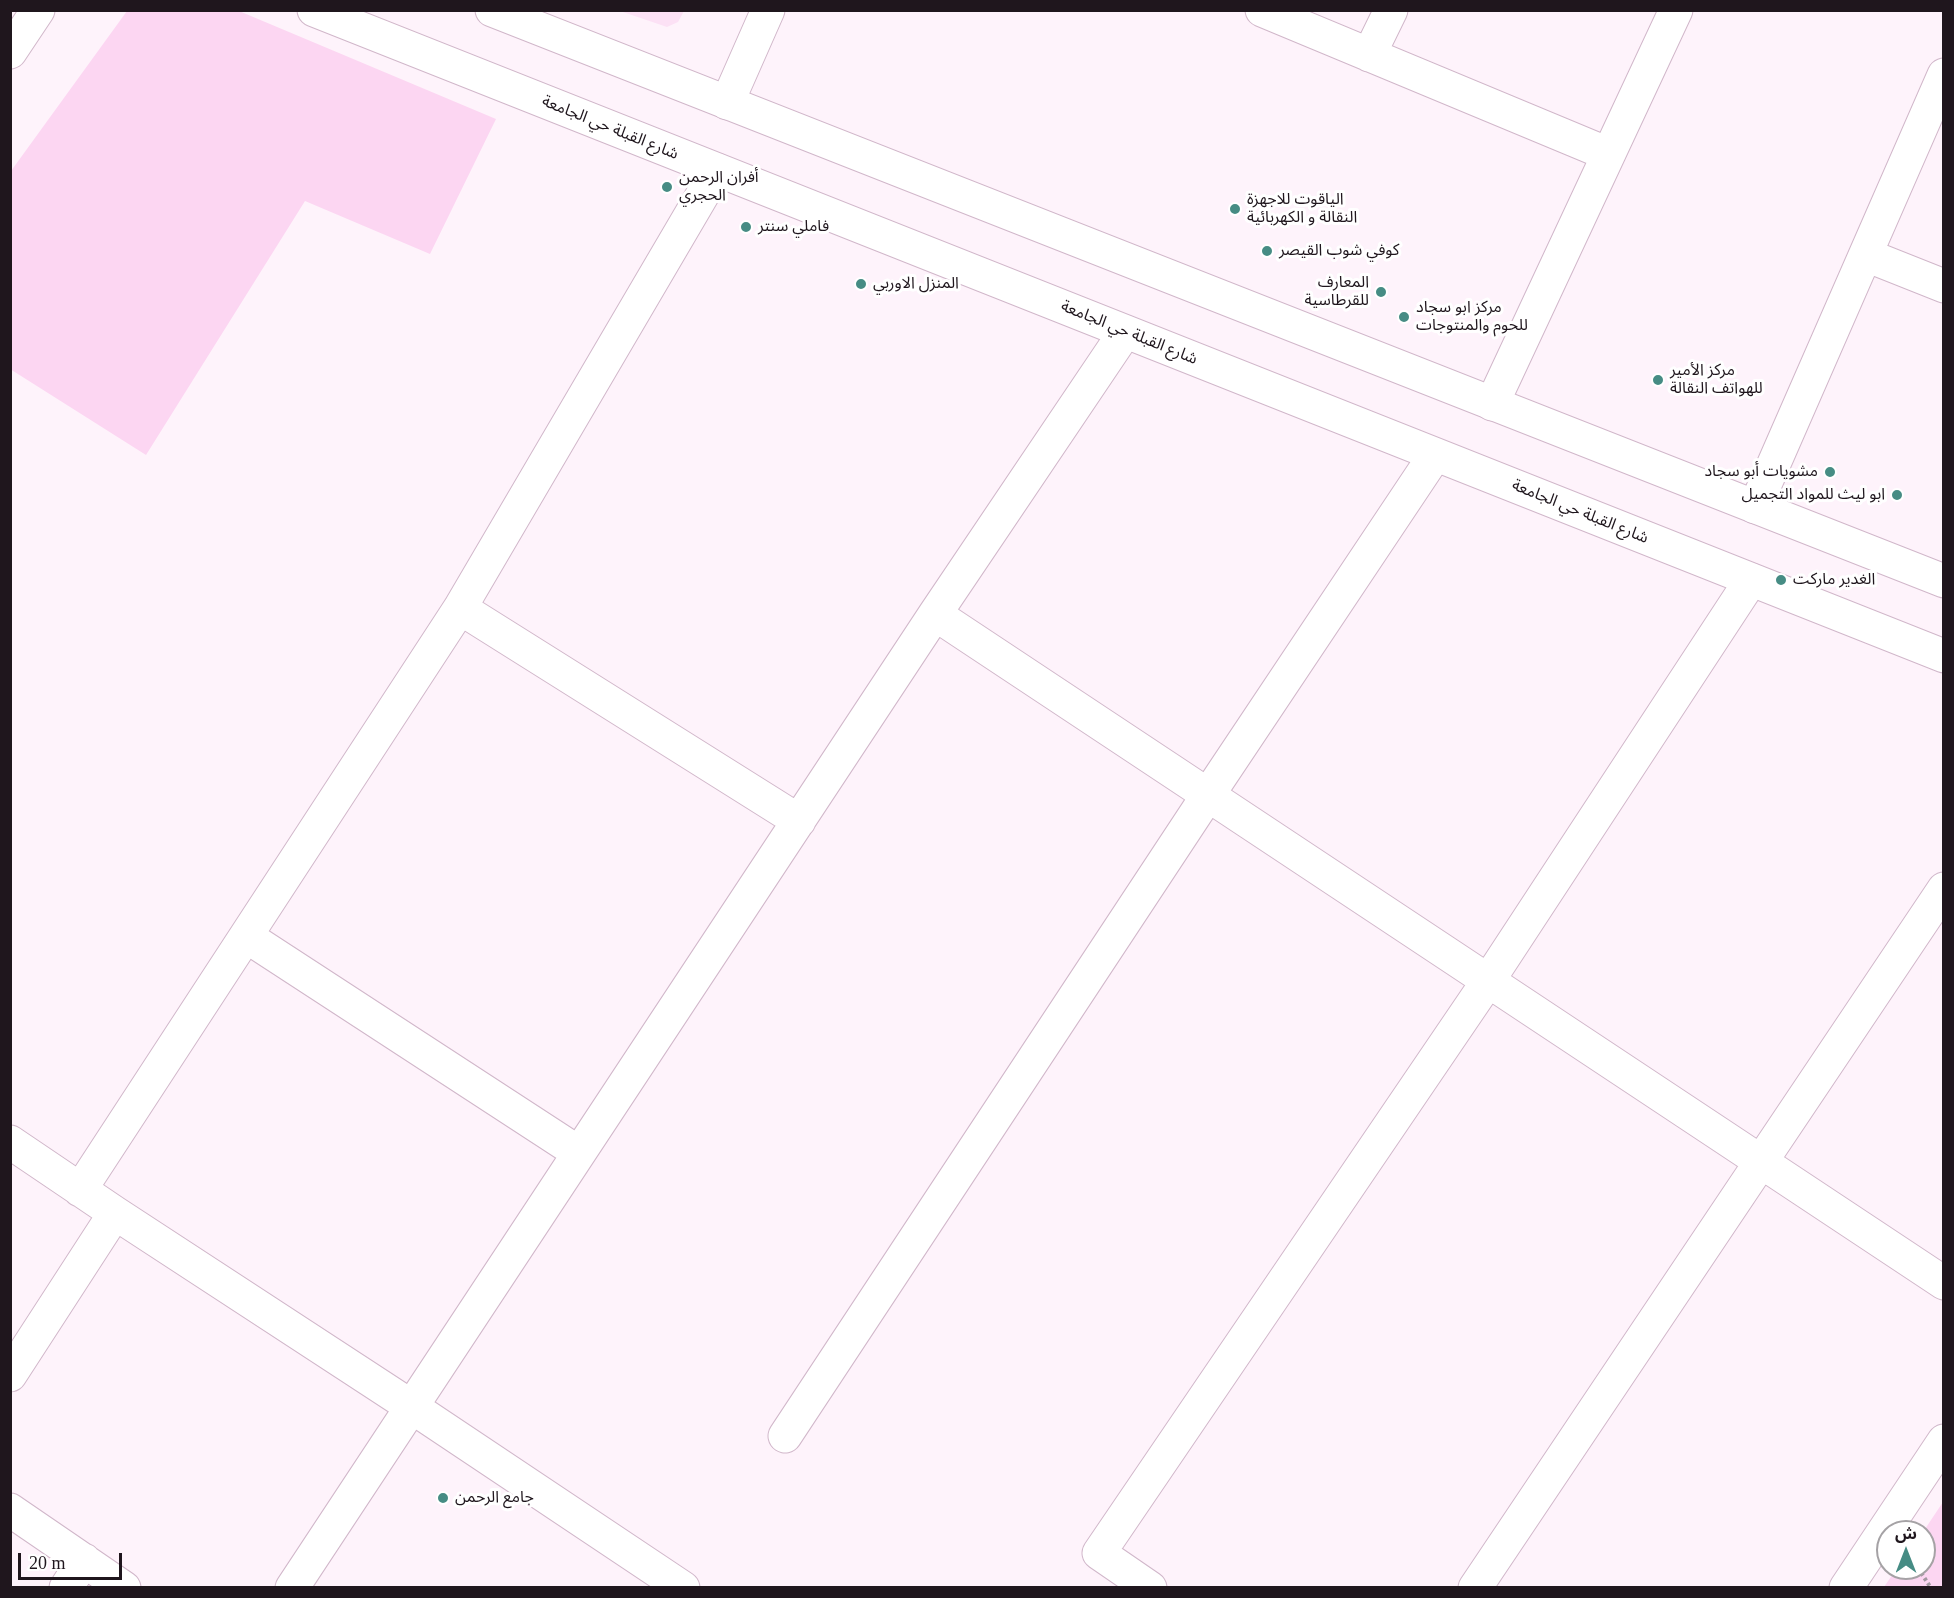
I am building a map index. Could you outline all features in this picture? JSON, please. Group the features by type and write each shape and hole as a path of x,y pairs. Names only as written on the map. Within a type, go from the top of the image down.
{"street":[{"path":"10,52 38,10"},
{"path":"492,10 1944,581"},
{"path":"727,103 768,10"},
{"path":"1262,10 1608,154"},
{"path":"1369,55 1390,10"},
{"path":"1492,404 1676,10"},
{"name":"شارع القبلة حي الجامعة","path":"329,13 717,170 1944,656"},
{"path":"1755,507 1944,75"},
{"path":"80,1190 460,608 717,170"},
{"path":"1866,255 1944,286"},
{"path":"292,1587 935,614 1125,332"},
{"path":"785,1436 1435,454"},
{"path":"1150,1587 1100,1553 1488,981 1751,580"},
{"path":"460,608 799,821"},
{"path":"935,614 1944,1283"},
{"path":"1475,1587 1944,889"},
{"path":"246,936 579,1153"},
{"path":"10,1142 683,1587"},
{"path":"10,1375 115,1213"},
{"path":"1846,1587 1944,1441"},
{"path":"10,1510 124,1587"},
{"path":"66,1587 84,1560"}],"shaded area":[{"path":"127,11 239,11 496,119 430,254 305,201 146,455 10,369 11,171"},
{"path":"620,11 684,11 678,22 667,27"},
{"path":"1943,1502 1943,1587 1884,1587 1889,1580 1936,1580 1936,1520 1931,1520"}],"place":[{"name":"أفران الرحمن الحجري","path":"667,187"},
{"name":"الياقوت للاجهزة النقالة و الكهربائية","path":"1235,209"},
{"name":"فاملي سنتر","path":"746,227"},
{"name":"كوفي شوب القيصر","path":"1267,251"},
{"name":"المنزل الاوربي","path":"861,284"},
{"name":"المعارف للقرطاسية","path":"1381,292"},
{"name":"مركز ابو سجاد للحوم والمنتوجات","path":"1404,317"},
{"name":"مركز الأمير للهواتف النقالة","path":"1658,380"},
{"name":"مشويات أبو سجاد","path":"1830,472"},
{"name":"ابو ليث للمواد التجميل","path":"1897,495"},
{"name":"الغدير ماركت","path":"1781,580"},
{"name":"جامع الرحمن","path":"443,1498"}]}
